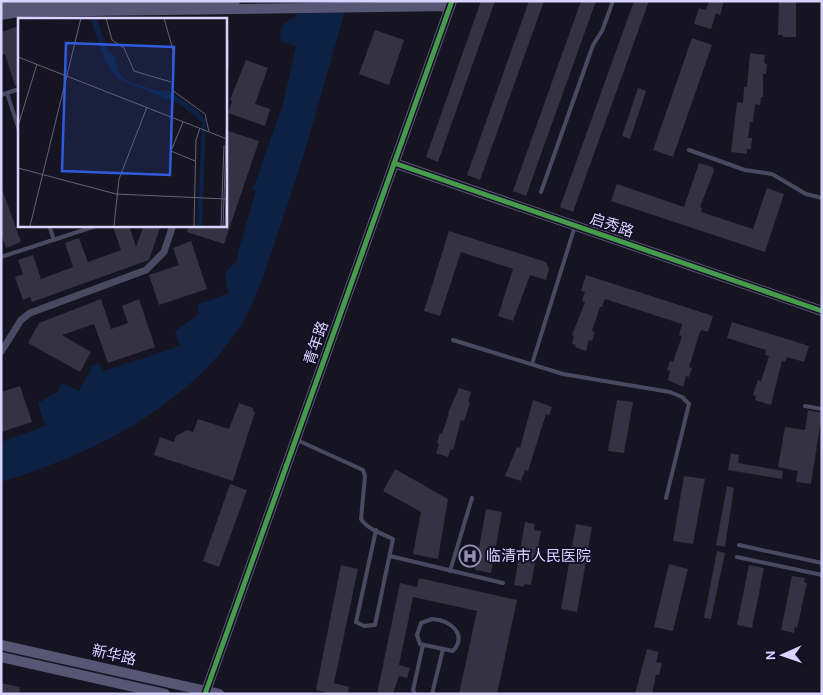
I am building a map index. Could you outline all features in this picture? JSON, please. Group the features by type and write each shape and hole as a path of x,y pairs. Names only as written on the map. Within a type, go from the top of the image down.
{"street":[{"path":"1,7 19,4 235,1"},
{"path":"1,15 19,12 224,14 288,8 451,4"},
{"name":"青年路","path":"206,692 451,4"},
{"name":"启秀路","path":"394,163 822,311"},
{"path":"1,352 21,320 30,313 146,270 164,252 173,226"},
{"name":"新华路","path":"1,645 220,694"},
{"name":"新华路","path":"1,657 165,694"}],"lane":[{"path":"541,192 593,45 602,30 613,1"},
{"path":"1,95 18,90"},
{"path":"7,93 18,127"},
{"path":"688,150 745,170 772,174 806,194 822,198"},
{"path":"49,226 54,240"},
{"path":"1,257 96,226"},
{"path":"532,364 575,226"},
{"path":"453,340 563,374 670,392 688,400 689,404 666,498"},
{"path":"805,406 822,409"},
{"path":"295,439 363,470 365,476 361,519 364,524 376,530 394,539 375,625 364,626 356,622 376,530"},
{"path":"450,571 472,498"},
{"path":"739,545 822,562"},
{"path":"390,556 503,584"},
{"path":"737,557 822,574"},
{"path":"438,619 452,624 457,636 457,647 453,651 443,649 423,645 417,640 421,623 426,620 438,619"},
{"path":"414,694 413,690 423,645"},
{"path":"432,694 443,649"}],"water":[{"path":"300,1 348,1 287,207 259,288 241,325 212,363 186,387 130,427 99,444 67,458 1,482 1,442 45,426 38,403 57,392 62,383 79,391 93,365 99,364 104,371 180,346 175,331 200,314 197,305 229,293 225,279 227,271 237,262 238,252 256,191 253,189 283,104 296,46 282,42 280,30 287,21 295,18"}],"building":[{"path":"481,1 495,1 438,162 426,157"},
{"path":"529,1 544,1 480,180 467,175"},
{"path":"581,1 596,1 526,196 513,191"},
{"path":"634,1 649,1 573,212 560,207"},
{"path":"709,1 724,1 720,15 716,13 711,29 694,24 699,8 706,10"},
{"path":"779,1 796,1 796,37 778,35"},
{"path":"18,26 18,85 15,86 5,54 1,55 1,32"},
{"path":"375,30 404,40 389,85 359,74"},
{"path":"692,38 712,45 673,157 653,150"},
{"path":"750,53 765,55 764,63 767,64 766,74 763,74 763,97 761,97 760,105 755,104 753,122 750,122 748,138 752,138 751,149 747,149 747,154 731,152 737,102 743,103 744,87 747,87"},
{"path":"246,60 268,68 255,104 270,109 265,126 228,113 232,101 230,100"},
{"path":"638,88 646,91 630,139 622,136"},
{"path":"226,130 259,141 224,244 187,232 189,226 226,226"},
{"path":"699,163 713,167 714,171 700,207 702,208 701,212 753,229 767,188 784,194 765,252 611,201 617,184 684,207"},
{"path":"1,186 21,242 6,248 1,233"},
{"path":"129,226 136,247 144,226 161,226 149,260 32,302 30,297 23,300 15,277 23,274 18,260 33,255 41,279 73,267 65,243 79,238 88,262 121,250 113,227"},
{"path":"449,231 546,262 549,269 546,280 530,275 513,321 498,316 513,269 461,252 440,316 424,311"},
{"path":"191,241 207,289 159,305 149,275 179,265 173,248"},
{"path":"586,275 713,316 708,332 702,330 700,332 689,367 692,368 689,377 686,376 683,387 668,380 670,371 667,370 670,361 673,362 682,336 679,335 682,324 605,299 602,307 600,307 592,331 595,332 592,341 589,340 586,351 572,344 574,336 572,335 585,302 582,301 585,292 581,291"},
{"path":"101,299 111,329 128,323 122,306 139,299 155,347 108,363 94,324 62,335 91,352 80,372 28,343 39,323"},
{"path":"732,322 809,346 804,362 787,357 785,362 782,361 771,405 755,400 756,396 753,395 758,380 761,381 769,356 765,355 766,350 727,338"},
{"path":"20,386 32,422 1,432 1,392"},
{"path":"459,388 471,392 468,402 470,403 464,421 461,420 453,450 451,449 448,457 436,453 439,444 437,443"},
{"path":"533,400 552,407 549,416 546,414 528,471 525,470 521,481 505,476 517,447 520,448"},
{"path":"617,400 633,402 624,453 608,451"},
{"path":"239,403 253,408 255,412 233,481 154,455 160,437 174,442 176,436 187,430 193,432 198,419 229,429"},
{"path":"808,410 822,413 811,484 796,482 798,471 778,467 785,427 805,430"},
{"path":"731,453 739,455 738,463 783,471 782,479 728,470"},
{"path":"395,469 448,499 438,559 413,554 421,512 383,491"},
{"path":"684,476 705,479 693,544 673,541"},
{"path":"230,484 247,490 219,567 203,561"},
{"path":"727,486 734,488 725,547 716,545"},
{"path":"486,509 502,512 491,573 475,570"},
{"path":"525,522 535,524 534,530 541,531 531,585 524,584 524,587 514,585"},
{"path":"576,524 592,527 577,612 561,609"},
{"path":"717,551 725,553 711,619 704,618"},
{"path":"669,564 688,569 673,631 654,627"},
{"path":"341,565 358,569 334,683 349,687 348,694 333,694 316,690"},
{"path":"749,565 764,568 752,628 737,625"},
{"path":"792,576 805,578 804,582 807,583 797,628 795,627 794,633 781,630"},
{"path":"419,578 517,600 497,694 459,694 477,611 413,597 399,665 410,668 407,678 399,676 393,694 377,694 400,583 417,587"},
{"path":"647,649 659,652 656,662 662,663 659,675 656,675 652,694 635,694"},
{"path":"1,683 20,687 19,694 1,694"}],"cycle path":[{"path":"205,694 452,1"},
{"path":"394,163 822,311"}],"place":[{"name":"临清市人民医院","path":"470,556"}]}
